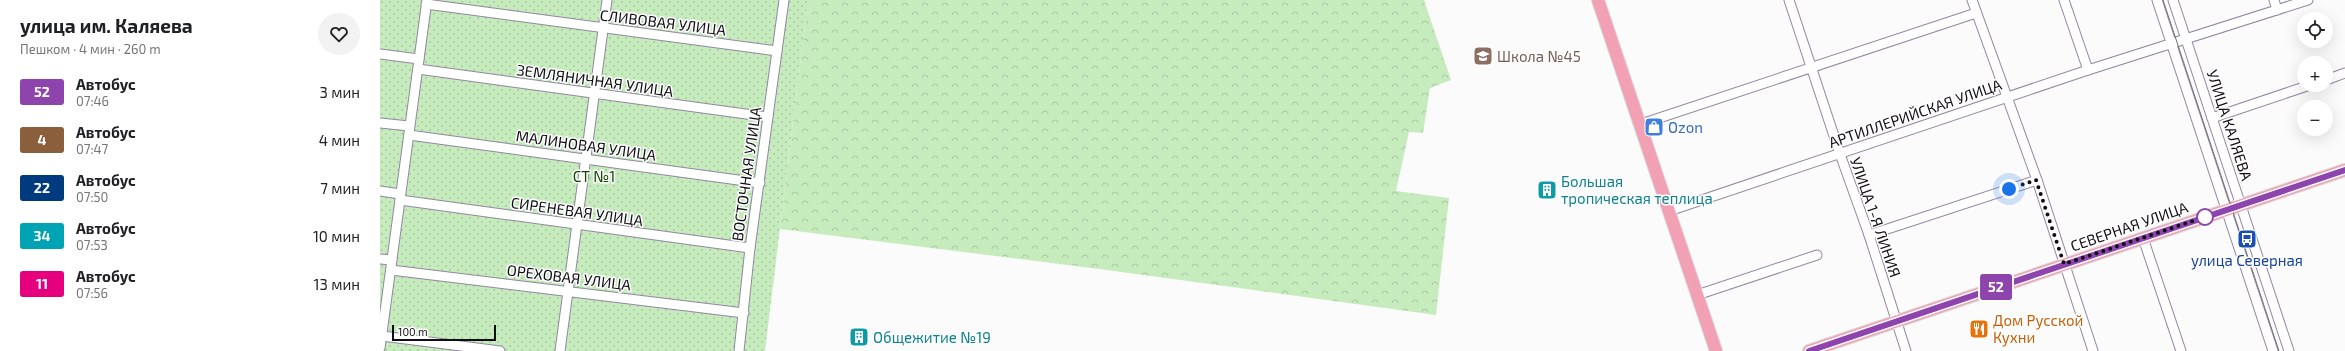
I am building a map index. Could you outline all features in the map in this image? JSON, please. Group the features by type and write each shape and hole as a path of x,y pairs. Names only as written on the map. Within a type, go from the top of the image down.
{"main road":[{"path":"1598,0 1641,124 1716,351"},
{"name":"СЕВЕРНАЯ УЛИЦА","path":"1809,351 2345,170"}],"street":[{"path":"560,351 607,0"},
{"name":"ВОСТОЧНАЯ УЛИЦА","path":"739,351 750,248 784,0"},
{"name":"УЛИЦА 1-Я ЛИНИЯ","path":"1789,0 1813,68 1840,154 1869,235 1906,351"},
{"path":"1972,0 2005,97 2036,180 2093,351"},
{"path":"2064,0 2088,70"},
{"name":"УЛИЦА КАЛЯЕВА","path":"2157,0 2273,351"},
{"name":"УЛИЦА КАЛЯЕВА","path":"2173,0 2289,351"},
{"path":"2274,0 2277,10"},
{"path":"2186,40 2308,0"},
{"path":"426,2 381,343 500,351"},
{"name":"СЛИВОВАЯ УЛИЦА","path":"426,2 603,28 777,51"},
{"path":"1641,124 1976,13"},
{"name":"АРТИЛЛЕРИЙСКАЯ УЛИЦА","path":"1669,211 2005,97 2186,40"},
{"path":"380,54 419,59"},
{"name":"ЗЕМЛЯНИЧНАЯ УЛИЦА","path":"418,70 768,118"},
{"path":"2333,78 2345,74"},
{"path":"2212,118 2297,89"},
{"name":"МАЛИНОВАЯ УЛИЦА","path":"380,123 409,130 586,159 760,183"},
{"path":"1869,235 2036,180"},
{"name":"СИРЕНЕВАЯ УЛИЦА","path":"380,192 400,197 578,225 750,248"},
{"path":"2143,238 2181,351"},
{"path":"1697,295 1817,255"},
{"path":"380,259 392,260"},
{"name":"ОРЕХОВАЯ УЛИЦА","path":"391,270 744,313"}],"green space":[{"name":"СТ №1","path":"380,0 808,0 765,351 380,351"},
{"path":"808,0 1424,0 1451,80 1430,88 1423,133 1409,132 1396,191 1449,198 1436,315 1107,270 780,229"}],"tram line":[{"path":"2163,0 2279,351"}],"bus line":[{"name":"52","path":"1809,351 2345,170"}],"place":[{"name":"Школа №45","path":"1483,56"},
{"name":"Ozon","path":"1654,127"},
{"name":"Большая тропическая теплица","path":"1547,190"},
{"name":"улица Северная","path":"2247,239"},
{"name":"Дом Русской Кухни","path":"1979,329"},
{"name":"Общежитие №19","path":"859,337"}],"route":[{"path":"2009,189 2036,180 2064,264 2205,217"}]}
